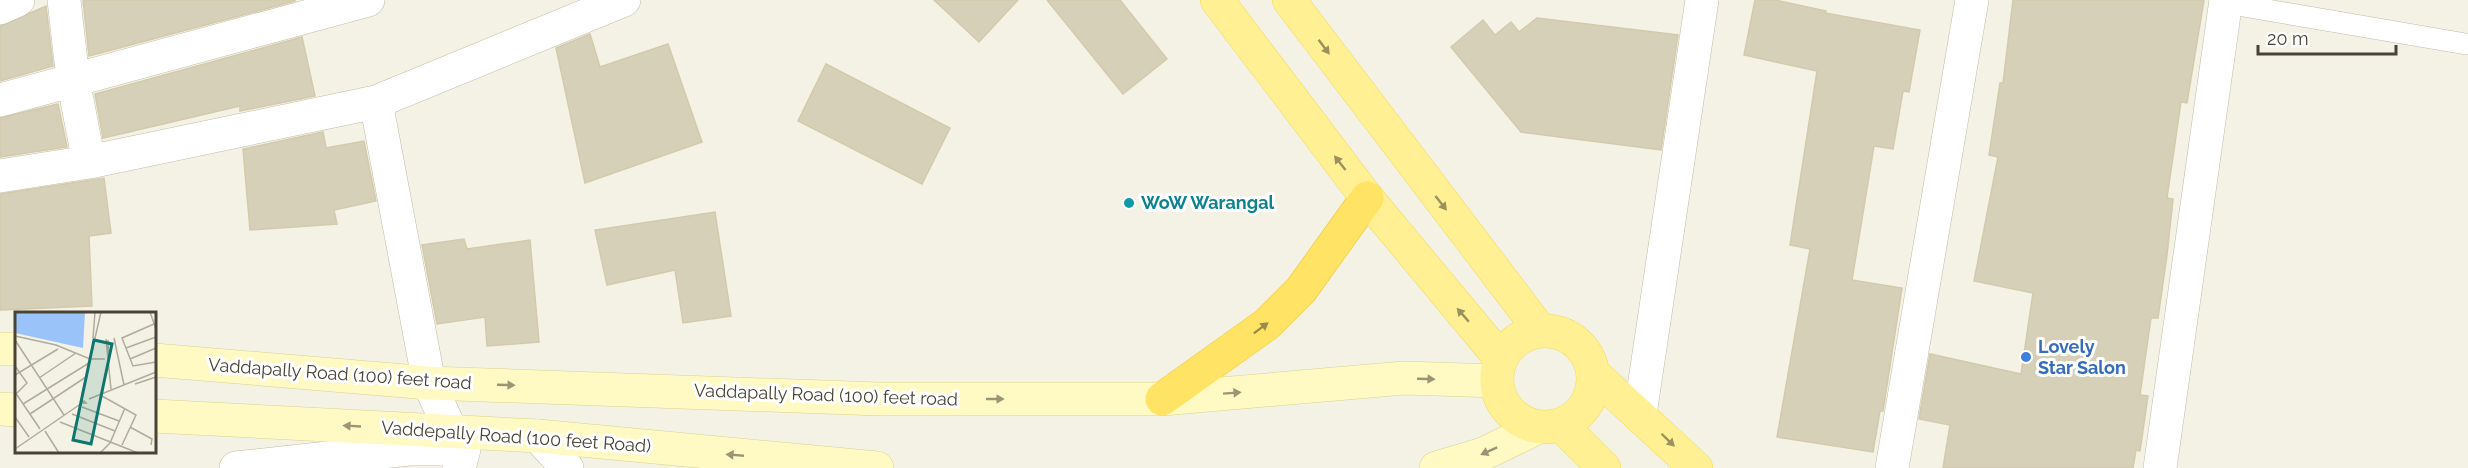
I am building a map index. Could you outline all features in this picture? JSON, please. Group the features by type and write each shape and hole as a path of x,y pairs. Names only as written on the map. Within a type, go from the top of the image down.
{"highway":[{"path":"1162,399 1267,324 1300,290 1367,198"}],"main road":[{"path":"1217,0 1499,370 1503,403 1518,419 1550,426 1604,468"},
{"path":"1289,0 1540,330"},
{"path":"1436,468 1483,454 1579,414 1591,395 1593,373 1584,350 1564,334 1540,330 1516,340 1499,370"},
{"name":"Vaddapally Road (100) feet road","path":"156,360 429,383 879,399 1162,399 1499,370"},
{"path":"1593,373 1696,468"},
{"path":"0,409 15,410"},
{"name":"Vaddepally Road (100 feet Road)","path":"156,416 458,449 538,436 877,468"}],"street":[{"path":"0,8 18,0"},
{"path":"64,0 73,80 89,162"},
{"path":"0,100 368,0"},
{"path":"0,176 89,162 376,102 624,0"},
{"path":"1640,414 1702,0"},
{"path":"1892,468 1972,0"},
{"path":"2160,468 2226,2"},
{"path":"236,468 409,449 458,449 429,383 376,102"},
{"path":"538,436 567,468"}],"lane":[{"path":"2226,2 2466,44"}],"building":[{"path":"83,0 295,0 295,1 89,56"},
{"path":"934,0 1018,0 979,42"},
{"path":"1047,0 1120,0 1167,59 1123,94"},
{"path":"1755,0 1775,0 1826,11 1825,13 1920,30 1909,92 1903,91 1893,149 1874,146 1852,280 1902,288 1883,411 1880,411 1873,452 1777,437 1810,249 1790,245 1817,71 1744,55"},
{"path":"2013,0 2204,0 2187,103 2181,102 2167,198 2173,199 2167,255 2158,318 2151,318 2140,395 2148,396 2140,451 2136,450 2133,468 1943,468 1950,425 1919,419 1930,354 2021,374 2033,293 1974,281 1998,157 1989,155 2000,83 2003,83"},
{"path":"46,6 53,66 0,81 0,26"},
{"path":"1537,18 1678,35 1661,150 1521,132 1451,47 1483,20 1495,35 1511,22 1519,32"},
{"path":"590,34 600,67 668,44 702,142 585,183 556,48"},
{"path":"302,37 315,96 240,111 240,106 103,138 95,94"},
{"path":"826,64 950,128 922,184 798,121"},
{"path":"58,104 67,147 0,157 0,118"},
{"path":"323,132 326,148 364,141 376,201 334,210 337,224 250,230 243,149"},
{"path":"104,178 111,233 89,236 92,306 0,310 0,194"},
{"path":"715,212 731,316 683,323 675,270 607,285 595,230"},
{"path":"464,239 467,249 530,240 539,342 487,346 485,317 437,324 422,245"}],"place":[{"name":"WoW Warangal","path":"1129,203"},
{"name":"Lovely Star Salon","path":"2026,357"}]}
